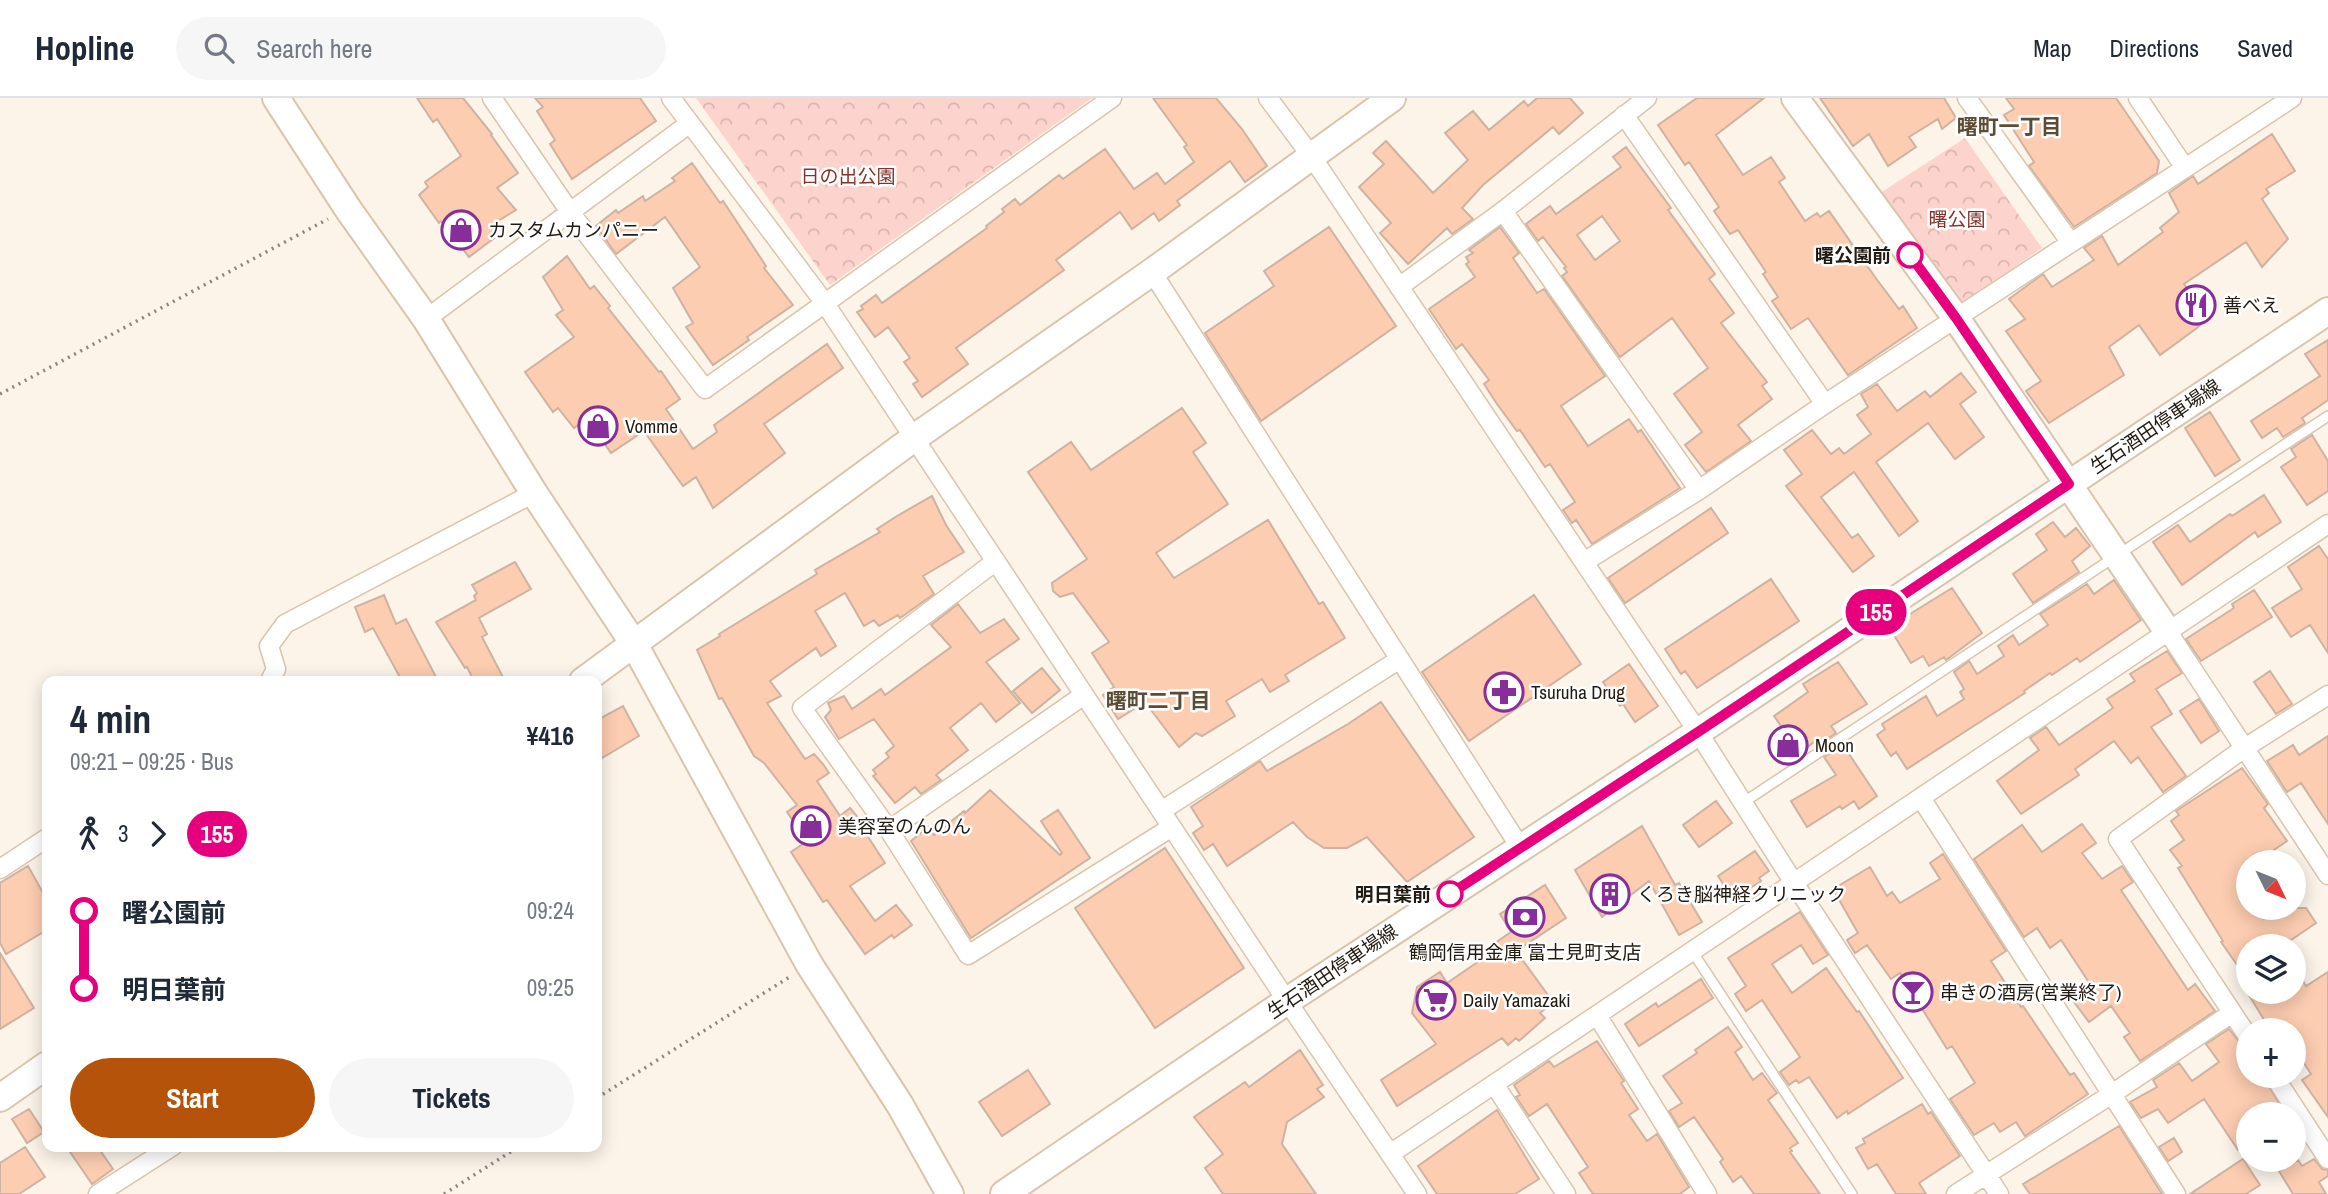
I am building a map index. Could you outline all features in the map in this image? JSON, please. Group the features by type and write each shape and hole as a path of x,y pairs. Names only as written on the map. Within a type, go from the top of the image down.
{"street":[{"path":"276,98 348,209 426,319 534,493 634,644 809,964 900,1105 950,1194"},
{"path":"492,98 570,212 705,389 1112,98"},
{"path":"671,98 824,302 1417,1194"},
{"path":"1268,98 1312,157 1698,732 1999,1194"},
{"path":"590,676 914,438 1152,272 1392,98"},
{"path":"1399,287 1503,211 1647,98"},
{"path":"1795,98 1956,318 2328,875"},
{"path":"1967,98 2071,243"},
{"path":"2138,98 2185,168"},
{"path":"1584,562 1699,490 1825,404 2292,98"},
{"path":"1624,115 1825,404"},
{"path":"426,319 690,123"},
{"path":"1503,211 1699,490"},
{"path":"1152,272 1520,847"},
{"name":"生石酒田停車場線","path":"1004,1194 1287,1001 1698,732 2328,311"},
{"path":"272,676 276,668 268,646 285,624 534,493"},
{"path":"1390,1154 2328,524"},
{"path":"996,561 802,708 889,830 968,955 1172,827"},
{"path":"1161,811 1400,659"},
{"path":"889,830 1084,695"},
{"path":"2236,1019 2118,839 2243,749 2328,695"},
{"path":"1922,798 2176,1194"},
{"path":"0,869 42,841"},
{"path":"1956,1194 2232,1013"},
{"path":"1597,1015 1707,1194"},
{"path":"0,1098 42,1069"},
{"path":"1494,1084 1566,1194"},
{"path":"2282,1088 2328,1158"},
{"path":"98,1194 164,1152"}],"lane":[{"path":"1744,803 2328,416"},
{"path":"1692,951 1852,1194"}],"path":[{"path":"0,394 348,209"},
{"path":"602,1095 809,964"},
{"path":"444,1194 510,1152"}],"green space":[{"name":"日の出公園","path":"696,98 1092,98 830,285"},
{"name":"曙公園","path":"1965,138 2042,248 1956,308 1874,197"}],"building":[{"path":"417,98 463,98 518,173 497,188 516,210 490,226 497,236 469,257 419,195 428,187 425,182 461,156 437,119 433,122"},
{"path":"535,98 640,98 656,121 572,179 550,144 555,140 537,111 543,107"},
{"path":"1153,98 1216,98 1242,129 1267,166 1245,182 1230,161 1177,201 1180,205 1159,221 1154,213 1132,229 1120,212 1056,260 1064,270 956,348 968,364 922,397 913,384 918,381 904,362 910,358 888,327 875,337 857,312 863,309 861,306 876,295 882,303 987,228 986,226 1004,212 1002,209 1015,199 1020,205 1059,175 1063,179 1105,149 1134,189 1157,173 1165,184 1194,162 1184,147 1187,145"},
{"path":"1537,98 1570,98 1583,113 1559,134 1553,127 1483,185 1462,208 1473,219 1452,234 1447,228 1408,264 1380,233 1391,223 1359,187 1384,164 1373,153 1386,141 1433,193 1468,160 1445,133 1473,111 1489,130 1524,101 1528,106"},
{"path":"1697,98 1764,98 1716,135 1743,175 1771,157 1785,178 1779,182 1805,221 1817,213 1820,217 1829,211 1899,309 1903,306 1917,328 1848,375 1808,318 1791,329 1772,301 1778,297 1763,274 1766,272 1738,230 1730,234 1714,211 1719,207 1689,162 1685,165 1658,125"},
{"path":"1820,98 1944,98 1956,118 1942,129 1938,119 1909,137 1916,147 1888,166 1869,134 1853,146"},
{"path":"2006,98 2116,98 2159,161 2157,173 2074,227 2029,166 2034,162 2004,115 2014,109"},
{"path":"2272,134 2295,171 2266,189 2269,193 2262,199 2288,239 2262,267 2246,242 2184,284 2208,317 2160,355 2139,325 2109,347 2124,375 2049,423 2026,391 2041,381 2006,331 2025,319 2009,299 2043,274 2052,287 2094,260 2084,248 2102,236 2118,265 2163,232 2160,228 2179,212 2169,193 2193,176 2198,184"},
{"path":"1626,147 1671,208 1668,210 1715,274 1709,279 1734,313 1721,323 1767,382 1762,386 1772,399 1738,425 1751,441 1706,472 1685,445 1702,432 1674,394 1708,368 1672,318 1620,357 1562,276 1567,272 1564,268 1566,267 1543,237 1538,241 1526,224 1550,206 1556,214 1621,167 1613,157","holes":["1602,216 1620,241 1595,260 1577,235"]},
{"path":"692,163 720,203 723,201 766,266 764,268 793,305 713,365 686,327 693,323 673,288 700,267 665,217 616,254 596,226 616,210 618,213 643,196 645,201 675,181 672,178"},
{"path":"1329,227 1396,326 1261,421 1205,333 1274,286 1264,271"},
{"path":"1500,227 1519,253 1513,258 1537,293 1544,289 1605,376 1561,406 1588,446 1629,419 1638,432 1641,430 1680,488 1592,544 1576,520 1572,523 1563,510 1575,502 1550,464 1545,467 1484,384 1489,380 1462,344 1456,349 1429,309 1475,277 1466,264 1469,262 1466,257 1473,253 1469,250"},
{"path":"567,256 590,289 594,286 610,306 608,308 659,372 661,371 680,399 666,409 693,449 717,432 714,425 827,344 843,368 764,424 785,453 713,508 696,477 683,486 644,431 611,453 587,418 574,428 558,408 553,412 525,372 574,337 556,315 563,310 543,277"},
{"path":"2328,340 2328,400 2302,418 2305,423 2283,437 2277,428 2262,438 2251,421 2320,376 2305,354"},
{"path":"1961,373 1976,392 1960,404 1984,437 1955,459 1928,423 1876,462 1918,521 1899,536 1854,472 1821,497 1852,538 1858,534 1874,556 1853,572 1786,486 1802,474 1784,450 1812,430 1831,454 1839,448 1844,454 1871,434 1857,415 1868,407 1861,394 1877,384 1897,411 1925,391 1930,397"},
{"path":"1182,408 1206,443 1193,452 1228,504 1156,553 1174,578 1268,520 1319,604 1323,602 1345,638 1285,675 1289,681 1270,692 1262,679 1226,701 1235,716 1202,736 1196,733 1179,747 1145,702 1118,719 1103,695 1114,687 1092,653 1109,642 1073,593 1060,597 1053,591 1052,583 1087,559 1028,472 1071,442 1091,470"},
{"path":"2210,412 2240,460 2215,476 2185,428"},
{"path":"2312,435 2328,461 2328,491 2307,505 2281,467 2296,457 2291,449"},
{"path":"2264,495 2281,522 2258,537 2255,532 2182,585 2153,542 2178,525 2190,542 2230,514 2232,516"},
{"path":"932,496 946,525 964,552 923,576 934,594 900,618 898,615 879,626 874,620 864,626 845,593 815,611 836,646 821,656 816,648 770,681 781,696 767,703 805,759 814,754 823,764 829,773 817,781 840,816 850,808 861,821 859,823 885,863 850,886 875,921 896,905 912,925 865,954 827,900 823,902 791,852 807,841 787,812 797,805 764,763 754,756 722,698 719,699 697,650 817,574 815,570 880,532 877,529"},
{"path":"1711,508 1728,533 1625,603 1608,578"},
{"path":"2053,522 2065,537 2076,528 2090,546 2072,561 2079,572 2033,603 2013,574 2047,550 2036,534"},
{"path":"2319,546 2328,559 2328,653 2310,625 2291,637 2272,608 2302,589 2288,567"},
{"path":"515,562 531,589 479,618 487,634 482,637 502,676 472,676 436,622 476,600 474,596 477,593 472,585"},
{"path":"1771,579 1799,621 1697,688 1685,671 1681,674 1665,649"},
{"path":"2114,580 2141,620 2080,662 2077,658 2052,675 2050,673 2024,691 2025,693 1907,769 1896,752 1891,756 1877,735 1885,729 1882,724 1926,696 1937,716 1964,699 1960,692 1964,689 1954,672 1969,661 1977,674 2004,656 1998,646 2013,635 2019,645 2048,625 2040,614 2087,584 2094,594"},
{"path":"1952,588 1982,633 1946,660 1944,657 1929,666 1923,656 1911,663 1889,627"},
{"path":"2254,590 2272,617 2201,661 2186,639 2234,608 2232,604"},
{"path":"384,595 396,624 406,619 435,676 399,676 373,628 365,632 355,607"},
{"path":"1534,595 1581,664 1469,741 1422,672"},
{"path":"958,604 980,633 1004,619 1019,639 986,662 1020,703 996,722 981,703 950,728 968,750 936,775 941,780 921,794 915,787 895,803 873,776 876,774 873,770 889,757 886,753 894,746 874,719 839,739 825,717 831,710 828,703 844,696 852,709 881,689 885,695 951,647 931,625"},
{"path":"2167,651 2182,673 2156,689 2172,714 2151,727 2186,776 2163,792 2138,757 2131,763 2114,741 2075,769 2079,775 2021,814 1997,781 2039,750 2030,738 2046,727 2059,745 2113,708 2107,699 2135,681 2130,674"},
{"path":"1838,662 1867,704 1831,726 1836,733 1817,746 1814,742 1804,750 1791,732 1787,735 1774,716 1808,692 1803,684"},
{"path":"1629,664 1658,706 1635,722 1603,682"},
{"path":"1042,668 1060,690 1032,713 1013,691"},
{"path":"2270,671 2292,704 2276,714 2254,682"},
{"path":"2199,699 2219,731 2201,743 2180,711"},
{"path":"1381,702 1474,837 1407,882 1367,837 1347,848 1324,848 1307,837 1293,822 1227,866 1213,844 1204,850 1193,833 1203,826 1191,807 1260,761 1267,771"},
{"path":"623,706 639,736 602,758 602,717"},
{"path":"2328,736 2328,824 2301,783 2287,792 2267,761 2293,745 2299,755"},
{"path":"1843,745 1877,796 1859,809 1854,801 1842,809 1840,806 1807,827 1791,801 1836,775 1824,757"},
{"path":"2242,768 2268,804 2264,808 2287,841 2274,850 2236,850 2236,920 2306,920 2306,908 2316,923 2300,934 2236,934 2236,963 2178,868 2182,866 2170,850 2184,840 2171,821 2179,815 2176,811"},
{"path":"990,790 1060,855 1062,853 1041,821 1058,810 1090,858 971,938 911,841 928,827 934,835 964,811 965,813"},
{"path":"1716,801 1732,823 1699,847 1683,825"},
{"path":"2082,824 2096,843 2082,853 2102,879 2122,866 2133,882 2121,890 2188,990 2195,984 2215,1011 2140,1061 2124,1037 2130,1033 2111,1006 2089,1022 2071,998 2090,984 2061,940 2050,948 2037,928 2024,937 1974,859 2022,825 2042,852"},
{"name":"くろき脳神経クリニック","path":"1642,826 1675,885 1679,883 1702,922 1679,935 1649,881 1602,917 1575,870"},
{"path":"1165,848 1244,968 1155,1028 1075,908"},
{"path":"1755,851 1769,871 1759,878 1761,881 1733,899 1718,876"},
{"path":"1943,854 2006,951 1991,961 2070,1075 2074,1073 2088,1094 2025,1136 2016,1122 2000,1132 1994,1123 1974,1135 1950,1099 1975,1083 1952,1046 1947,1049 1900,973 1891,979 1867,945 1855,953 1847,940 1858,933 1833,889 1870,867 1887,896 1892,892 1900,903 1940,879 1930,863"},
{"path":"28,866 42,891 42,933 6,954 0,943 0,883"},
{"path":"1545,885 1566,918 1516,951 1553,1002 1540,1013 1545,1018 1519,1041 1516,1038 1508,1045 1502,1038 1397,1106 1381,1080 1436,1044 1412,1013 1417,987 1440,972 1447,983 1482,959 1479,954 1511,932 1500,914"},
{"path":"1800,912 1828,955 1813,964 1801,945 1772,964 1792,993 1826,968 1857,1012 1859,1011 1903,1078 1848,1114 1847,1111 1837,1118 1809,1077 1789,1085 1780,1072 1800,1057 1762,1000 1746,1011 1735,994 1746,986 1728,958"},
{"path":"0,953 34,1008 0,1029"},
{"path":"2328,972 2328,1117 2306,1086 2306,1077 2311,1074 2306,1066 2306,1018 2263,1018 2254,1004 2306,1004 2306,986"},
{"path":"1701,979 1713,998 1639,1046 1625,1024 1656,1003 1658,1007"},
{"path":"1728,1027 1742,1047 1735,1052 1753,1080 1762,1073 1777,1093 1768,1100 1798,1143 1790,1148 1790,1152 1820,1194 1754,1194 1741,1176 1733,1182 1720,1162 1723,1159 1694,1117 1679,1127 1669,1111 1682,1103 1663,1076 1697,1053 1695,1050"},
{"path":"2229,1029 2236,1038 2236,1088 2270,1088 2278,1102 2236,1102 2236,1147 2204,1099 2168,1123 2158,1109 2141,1118 2130,1102 2157,1087 2153,1080 2179,1063 2192,1081 2219,1062 2206,1044"},
{"path":"1597,1041 1624,1081 1621,1083 1638,1109 1629,1115 1647,1141 1657,1134 1689,1187 1680,1194 1593,1194 1579,1173 1588,1167 1547,1104 1529,1116 1516,1097 1520,1095 1514,1085 1549,1061 1554,1067"},
{"path":"1300,1050 1323,1085 1317,1089 1324,1097 1287,1122 1282,1144 1316,1194 1223,1194 1205,1168 1223,1154 1194,1117 1245,1082 1249,1087"},
{"path":"1028,1070 1050,1104 1002,1136 979,1102"},
{"path":"1922,1104 1928,1114 1931,1112 1960,1156 1919,1183 1926,1194 1896,1194 1877,1164 1868,1169 1856,1148 1865,1143 1863,1139"},
{"path":"29,1109 42,1133 27,1143 12,1119"},
{"path":"1497,1110 1539,1179 1515,1194 1437,1194 1418,1166"},
{"path":"2119,1126 2162,1194 2030,1194 2023,1184"},
{"path":"2174,1138 2182,1152 2168,1161 2159,1147"},
{"path":"25,1147 45,1177 19,1194 0,1194 0,1163"},
{"path":"70,1152 101,1152 113,1169 92,1184"},
{"path":"2314,1159 2322,1169 2328,1170 2328,1176 2319,1182 2326,1194 2293,1194 2280,1172 2306,1172 2306,1164"},
{"path":"2236,1164 2236,1172 2252,1172 2260,1185 2246,1194 2190,1194"}],"bus line":[{"name":"155","path":"1450,894 2069,484 1910,255"}],"place":[{"name":"カスタムカンパニー","path":"461,230"},
{"name":"曙公園前","path":"1910,255"},
{"name":"善べえ","path":"2196,305"},
{"name":"Vomme","path":"598,426"},
{"name":"Tsuruha Drug","path":"1504,692"},
{"name":"Moon","path":"1788,745"},
{"name":"美容室のんのん","path":"811,826"},
{"name":"明日葉前","path":"1450,894"},
{"name":"くろき脳神経クリニック","path":"1610,894"},
{"name":"鶴岡信用金庫 富士見町支店","path":"1525,917"},
{"name":"串きの酒房(営業終了)","path":"1913,992"},
{"name":"Daily Yamazaki","path":"1436,1000"}],"district":[{"name":"曙町一丁目","path":"2009,126"},
{"name":"曙町二丁目","path":"1158,700"}]}
